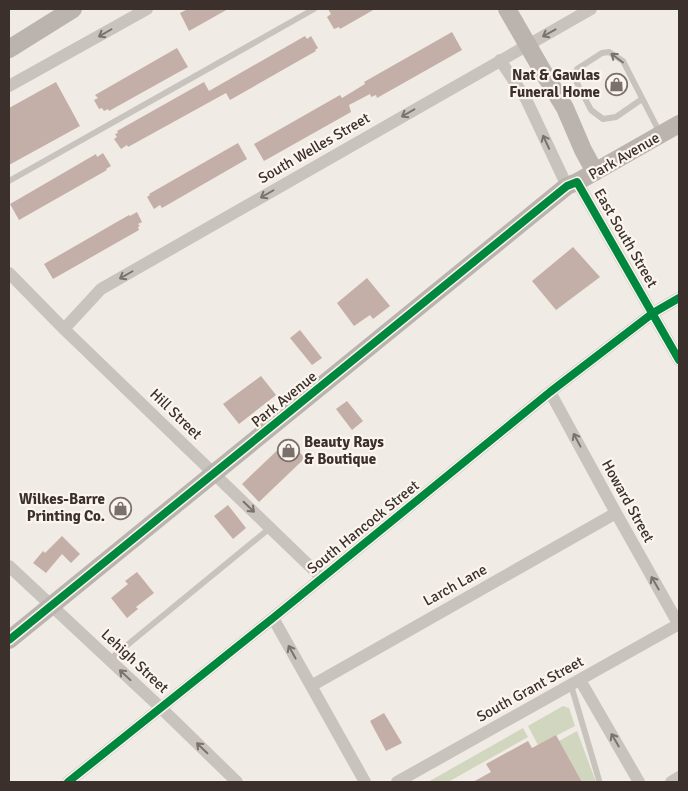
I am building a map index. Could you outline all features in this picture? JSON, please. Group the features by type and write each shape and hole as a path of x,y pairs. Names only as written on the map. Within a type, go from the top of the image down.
{"street":[{"path":"9,49 73,9"},
{"path":"9,86 148,9"},
{"path":"507,9 566,108 583,150 595,172"},
{"name":"South Welles Street","path":"64,329 102,289 592,9"},
{"name":"East South Street","path":"500,60 526,99 572,184 653,313 679,360"},
{"name":"Park Avenue","path":"9,640 572,184 679,124"},
{"name":"Hill Street","path":"9,274 322,578"},
{"name":"South Hancock Street","path":"68,782 550,392 653,313 679,298"},
{"name":"Howard Street","path":"550,392 616,514 679,624"},
{"name":"Larch Lane","path":"310,686 616,514"},
{"name":"Lehigh Street","path":"9,566 237,782"},
{"path":"273,618 365,782"},
{"name":"South Grant Street","path":"397,782 679,624"},
{"path":"575,682 639,782"},
{"path":"670,782 679,778"}],"lane":[{"path":"9,181 314,9"},
{"path":"642,99 616,117 602,119 591,110 578,88 574,77 577,69 602,53 609,52 623,62 661,134"},
{"path":"109,660 270,528"},
{"path":"575,682 599,780"}],"green space":[{"path":"563,706 569,708 575,726 538,745 528,726"},
{"path":"523,728 528,737 448,782 428,782"},
{"path":"577,731 596,782 582,782 559,741"}],"building":[{"path":"188,9 228,9 189,31 180,13"},
{"path":"328,9 375,9 340,29 339,27 334,29 327,17 331,14"},
{"path":"452,32 462,50 377,98 376,95 371,97 370,94 349,105 351,112 264,161 254,144 340,95 342,98 365,84 364,82"},
{"path":"305,36 307,39 311,36 318,48 316,51 230,100 226,93 128,147 127,145 121,149 114,139 117,137 115,134 118,133 117,131 204,82 209,91"},
{"path":"177,48 188,67 109,111 108,109 104,111 102,108 99,109 94,100 98,98 95,95"},
{"path":"56,82 80,126 9,165 9,108"},
{"path":"238,143 247,159 162,208 160,205 154,209 147,197 149,194"},
{"path":"103,153 111,166 107,170 19,220 10,204 96,154 97,157"},
{"path":"137,212 142,222 138,224 140,226 138,227 139,230 53,279 44,264"},
{"path":"573,247 600,277 556,310 532,281"},
{"path":"367,278 390,306 373,319 370,315 354,326 337,303"},
{"path":"300,330 322,358 312,365 290,338"},
{"path":"261,376 276,395 239,424 223,404"},
{"path":"347,401 363,421 352,430 336,409"},
{"path":"288,440 305,458 259,502 242,484"},
{"path":"228,505 246,528 233,539 214,516"},
{"path":"62,536 80,554 71,563 62,554 46,573 33,563 43,551 45,553"},
{"path":"137,572 154,593 136,607 138,609 127,618 111,598 128,584 125,581"},
{"path":"384,713 402,743 386,751 370,721"},
{"path":"556,735 582,782 473,782 491,772 486,764 528,741 532,748"}],"cycle path":[{"path":"9,640 567,186 577,182 679,360"},
{"path":"68,782 550,392 653,313 679,298"}],"place":[{"name":"Nat & Gawlas Funeral Home","path":"616,84"},
{"name":"Beauty Rays & Boutique","path":"288,451"},
{"name":"Wilkes-Barre Printing Co.","path":"121,508"}]}
